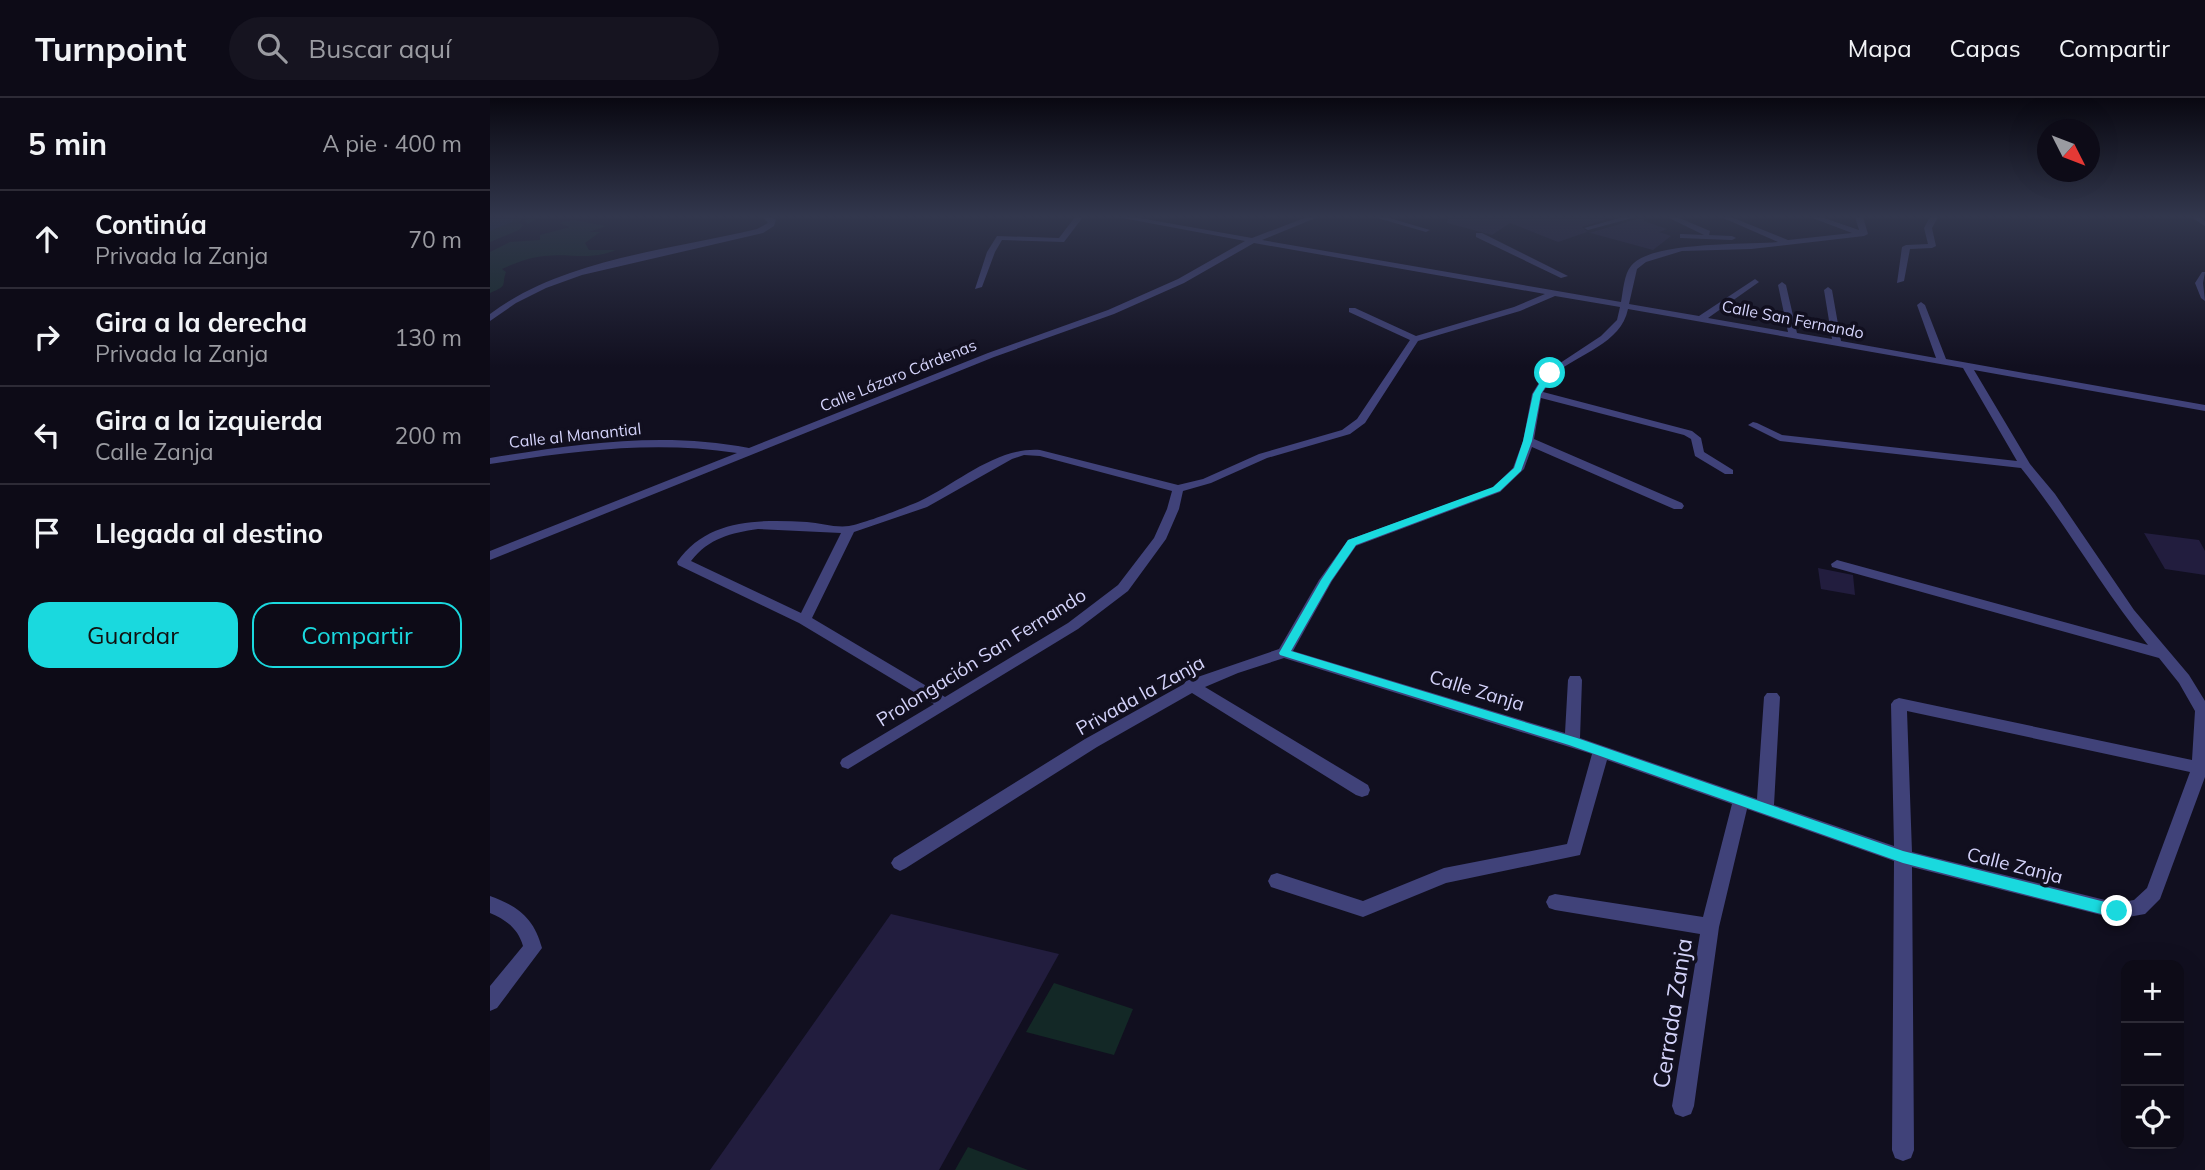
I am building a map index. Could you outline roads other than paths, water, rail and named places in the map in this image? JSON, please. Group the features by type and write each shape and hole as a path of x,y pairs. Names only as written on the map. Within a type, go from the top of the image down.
{"street":[{"path":"490,318 533,291 607,267"},
{"path":"978,287 985,267"},
{"name":"Calle Lázaro Cárdenas","path":"490,556 991,355 1111,312 1181,281 1205,267"},
{"name":"Calle San Fernando","path":"1407,267 2205,408"},
{"path":"946,704 804,620 683,562 688,552 704,539 731,528 785,526 849,530 923,504 1008,457 1023,452 1040,453 1178,489 1207,481 1263,456 1346,432 1361,421 1415,339 1517,309 1550,291 1564,276 1545,267"},
{"path":"1284,653 1326,580 1352,543 1496,489 1518,469 1528,441 1537,394 1550,373 1604,338 1621,321 1634,267"},
{"path":"1900,281 1902,267"},
{"path":"2205,274 2199,283 2205,298"},
{"path":"1702,318 1711,310 1742,294 1755,282"},
{"path":"1782,285 1793,334"},
{"path":"1828,290 1837,343"},
{"path":"1921,305 1942,362"},
{"path":"1352,310 1415,339"},
{"name":"Calle Zanja","path":"1284,653 1572,741 1903,857 2117,911 2140,908 2154,893 2200,768 2203,711 2184,678 2129,613 2051,497 2025,465 1967,367"},
{"path":"1537,394 1688,433 1696,438 1699,454 1729,472"},
{"path":"1753,425 1780,438 2025,465"},
{"path":"1528,441 1678,506"},
{"name":"Calle al Manantial","path":"490,461 627,442 707,443 747,452"},
{"name":"Prolongación San Fernando","path":"848,762 1073,626 1123,588 1160,539 1178,489"},
{"path":"804,620 849,530"},
{"path":"1837,564 2165,655"},
{"name":"Privada la Zanja","path":"900,863 1072,754 1191,685 1245,662 1284,653"},
{"path":"1572,741 1575,680"},
{"path":"1191,685 1362,790"},
{"path":"1765,807 1772,697"},
{"path":"1903,1150 1903,857 1899,704 2200,768"},
{"path":"1277,881 1363,909 1444,876 1574,850 1601,751"},
{"name":"Cerrada Zanja","path":"1683,1105 1710,927 1741,799"},
{"name":"Cerrada Zanja","path":"1555,902 1710,927"},
{"path":"490,904 511,913 528,928 533,948 490,1001"}]}
